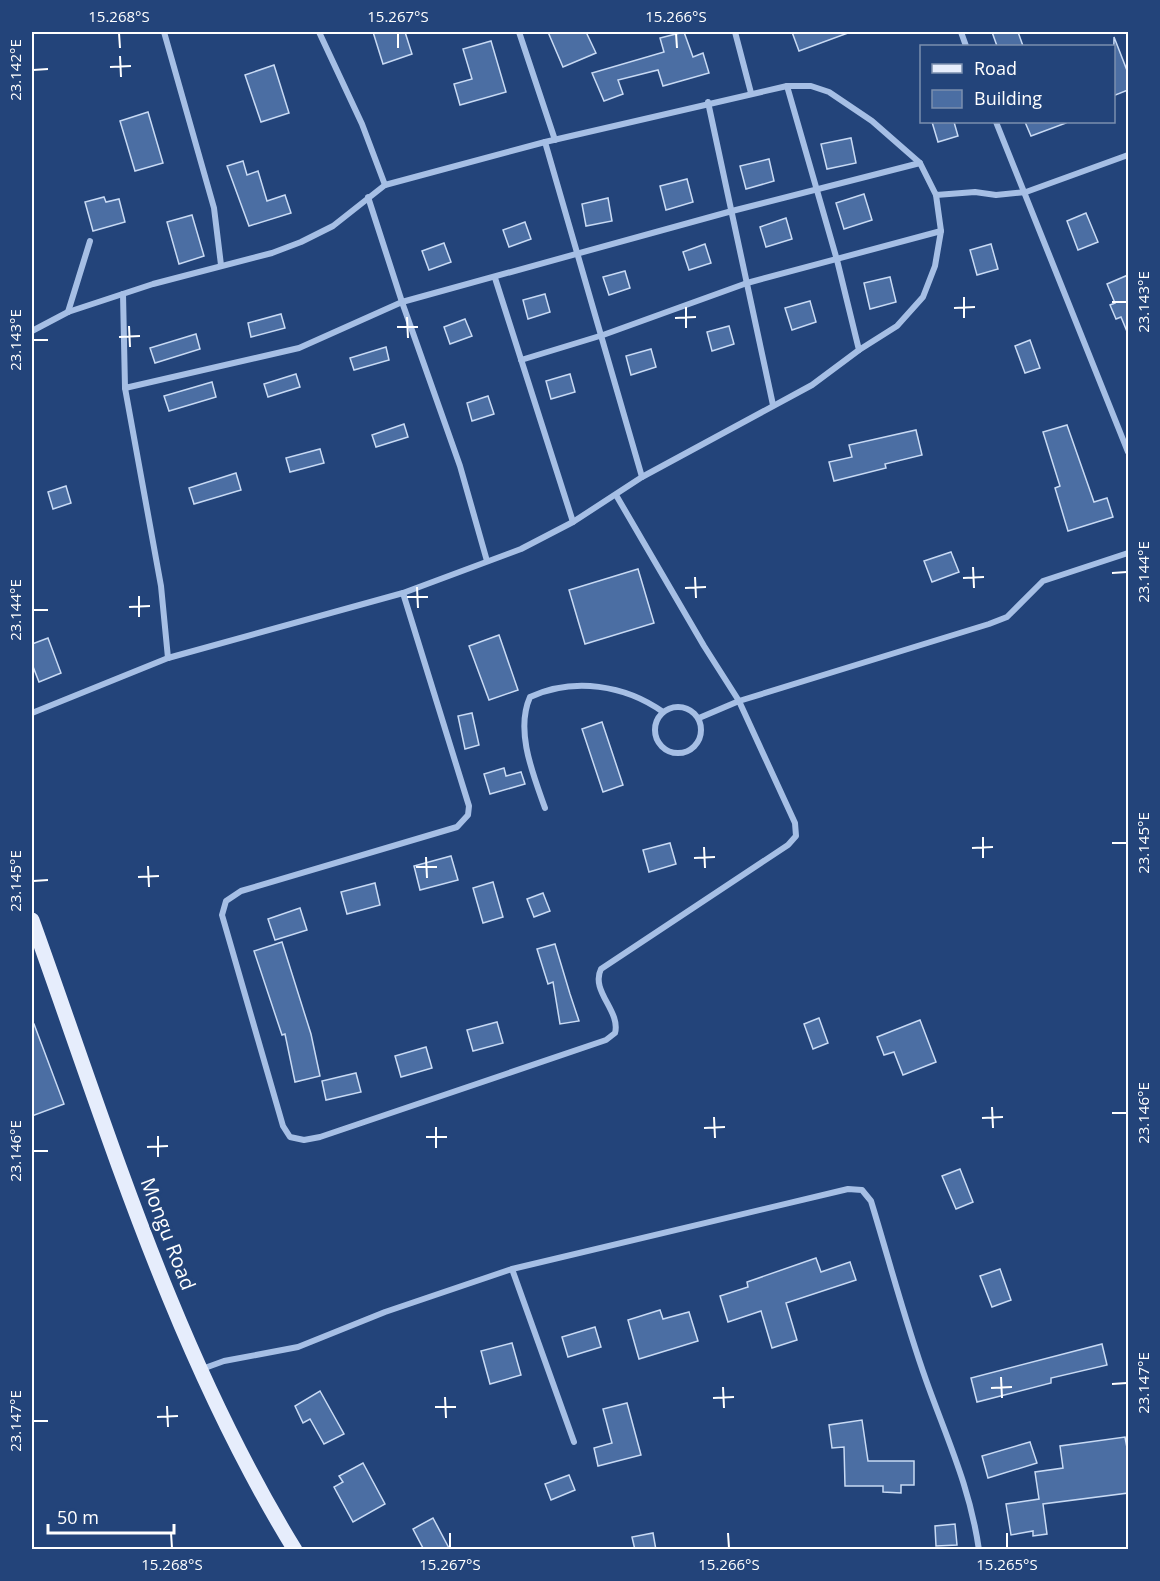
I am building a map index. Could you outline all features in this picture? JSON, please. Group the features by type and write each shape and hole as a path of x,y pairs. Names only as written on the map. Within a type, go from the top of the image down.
{"main road":[{"name":"Mongu Road","path":"32,920 149,1246 199,1371 258,1488 295,1550"}],"street":[{"path":"164,32 214,208 221,266"},
{"path":"319,32 362,124 385,185"},
{"path":"519,32 555,140"},
{"path":"735,32 751,93"},
{"path":"787,86 837,260 859,350"},
{"path":"32,332 68,312 123,294 272,253 312,237 333,226 385,185 545,142 708,102 787,86 811,86 829,92 872,121 920,163 936,195 941,231 935,266 923,297 897,326 859,350 812,385 642,477 573,522 520,549 403,593 168,658 32,713"},
{"path":"708,102 772,405"},
{"path":"996,123 1026,192 1128,452"},
{"path":"545,142 603,335 642,477"},
{"path":"936,195 975,192 996,195 1026,192 1128,155"},
{"path":"125,388 298,348 402,302 732,211 920,163"},
{"path":"368,197 402,302 460,466 487,561"},
{"path":"521,360 603,335 747,283 941,231"},
{"path":"68,312 90,241"},
{"path":"495,278 573,522"},
{"path":"123,294 125,388 161,586 168,658"},
{"path":"403,593 469,806 468,815 457,827 241,891 226,901 222,915 283,1126 290,1137 304,1140 320,1137 606,1040 615,1034 618,1024 599,984 597,976 602,969 788,845 796,836 795,823 739,701 704,646 616,495"},
{"path":"699,718 739,701 989,624 1007,617 1043,581 1128,553"},
{"path":"545,807 531,767 523,713 530,697 565,686 619,689 644,698 663,712"},
{"path":"682,706 699,718 700,737 696,745 679,753 669,752 661,746 655,729 663,712 672,707 682,706"},
{"path":"199,1371 224,1361 298,1347 385,1312 512,1269 848,1190 862,1190 871,1201 926,1379 958,1461 973,1510 979,1550"},
{"path":"512,1269 574,1442"}],"building":[{"path":"373,32 405,32 412,54 383,64"},
{"path":"548,32 586,32 596,53 563,67"},
{"path":"684,32 693,57 703,53 709,73 663,86 658,70 618,80 623,94 604,101 592,73 664,52 660,38"},
{"path":"792,32 848,32 848,33 799,51"},
{"path":"992,32 1018,32 1023,45 997,45"},
{"path":"1114,37 1128,73 1128,90 1115,95 1115,45"},
{"path":"491,41 506,92 460,105 454,84 472,79 463,49"},
{"path":"274,65 289,113 261,122 245,75"},
{"path":"148,112 163,163 135,171 120,121"},
{"path":"932,123 954,123 958,136 938,142"},
{"path":"1025,123 1066,123 1031,136"},
{"path":"851,138 856,163 827,169 821,144"},
{"path":"769,159 774,181 746,189 740,166"},
{"path":"243,161 247,175 258,171 267,201 285,195 291,213 249,226 227,166"},
{"path":"687,179 693,202 666,210 660,186"},
{"path":"864,194 872,220 844,229 836,203"},
{"path":"104,197 106,202 119,199 125,222 93,231 85,202"},
{"path":"608,198 612,221 586,226 582,204"},
{"path":"1086,213 1098,242 1078,250 1067,221"},
{"path":"192,215 204,256 179,264 167,222"},
{"path":"786,218 792,239 766,247 760,227"},
{"path":"525,222 531,239 509,247 503,230"},
{"path":"444,243 451,262 429,270 422,251"},
{"path":"705,244 711,263 689,270 683,252"},
{"path":"991,244 998,269 977,275 970,250"},
{"path":"625,271 630,288 609,295 603,277"},
{"path":"1128,275 1128,334 1121,317 1116,319 1110,305 1115,303 1107,284"},
{"path":"890,277 896,302 870,309 864,283"},
{"path":"545,294 550,312 528,319 523,300"},
{"path":"810,301 816,322 792,330 785,308"},
{"path":"281,314 285,328 251,337 248,323"},
{"path":"465,319 472,336 450,344 444,327"},
{"path":"729,326 734,344 712,351 707,332"},
{"path":"196,334 200,349 155,363 150,348"},
{"path":"1030,340 1040,368 1025,373 1015,346"},
{"path":"386,347 389,360 354,370 350,358"},
{"path":"651,349 656,367 631,375 626,356"},
{"path":"296,374 300,387 268,397 264,384"},
{"path":"570,374 575,392 551,399 546,381"},
{"path":"212,382 216,397 169,411 164,396"},
{"path":"488,396 494,414 472,421 467,403"},
{"path":"404,424 408,437 376,447 372,435"},
{"path":"1067,425 1094,502 1107,498 1113,517 1068,531 1055,488 1060,486 1043,432"},
{"path":"916,430 922,455 885,464 886,468 834,481 829,462 852,457 849,445"},
{"path":"320,449 324,463 290,472 286,458"},
{"path":"236,473 241,490 194,504 189,488"},
{"path":"66,486 71,503 53,509 48,492"},
{"path":"951,552 959,572 932,582 924,561"},
{"path":"638,569 654,623 585,644 569,590"},
{"path":"499,635 518,690 489,700 469,646"},
{"path":"48,638 61,673 39,682 32,664 32,644"},
{"path":"472,713 479,745 465,749 458,716"},
{"path":"602,722 623,785 603,792 582,729"},
{"path":"504,768 506,776 521,772 525,784 490,794 484,774"},
{"path":"670,843 676,864 649,872 643,850"},
{"path":"451,856 458,880 420,890 414,866"},
{"path":"493,882 503,917 483,923 473,888"},
{"path":"375,883 380,905 347,914 341,892"},
{"path":"543,893 550,911 534,917 527,899"},
{"path":"300,908 307,930 275,940 268,919"},
{"path":"282,942 311,1034 320,1076 295,1082 285,1034 282,1035 254,951"},
{"path":"555,944 579,1021 560,1024 553,982 548,984 537,949"},
{"path":"819,1018 828,1043 813,1049 804,1024"},
{"path":"920,1020 936,1062 903,1075 894,1052 884,1055 877,1037"},
{"path":"497,1022 503,1043 473,1051 467,1030"},
{"path":"32,1024 34,1024 64,1104 32,1116"},
{"path":"426,1047 432,1068 401,1077 395,1056"},
{"path":"356,1073 361,1092 326,1100 322,1081"},
{"path":"960,1169 973,1202 956,1209 942,1176"},
{"path":"816,1258 821,1272 850,1262 856,1280 786,1303 797,1340 772,1348 761,1311 728,1322 720,1296 748,1287 747,1282"},
{"path":"1000,1269 1011,1300 992,1307 980,1276"},
{"path":"660,1310 663,1319 689,1312 698,1341 639,1359 628,1320"},
{"path":"595,1327 601,1347 568,1357 562,1337"},
{"path":"512,1343 521,1375 490,1384 481,1351"},
{"path":"1102,1344 1107,1365 1051,1378 1051,1383 977,1402 971,1378"},
{"path":"320,1391 344,1434 324,1444 310,1419 303,1423 295,1406"},
{"path":"627,1403 641,1455 598,1466 594,1448 612,1443 603,1409"},
{"path":"862,1420 868,1461 914,1461 914,1485 901,1485 901,1493 883,1492 883,1486 845,1486 844,1447 832,1448 829,1425"},
{"path":"1125,1437 1128,1453 1128,1493 1043,1504 1047,1534 1033,1536 1033,1531 1011,1535 1006,1504 1039,1499 1035,1472 1063,1468 1060,1446"},
{"path":"1030,1442 1037,1463 988,1478 982,1456"},
{"path":"363,1463 385,1504 353,1522 334,1487 343,1482 339,1476"},
{"path":"569,1475 575,1490 551,1500 545,1484"},
{"path":"433,1518 450,1550 424,1550 413,1529"},
{"path":"955,1524 957,1545 936,1546 935,1526"},
{"path":"653,1533 656,1550 635,1550 632,1537"}]}
